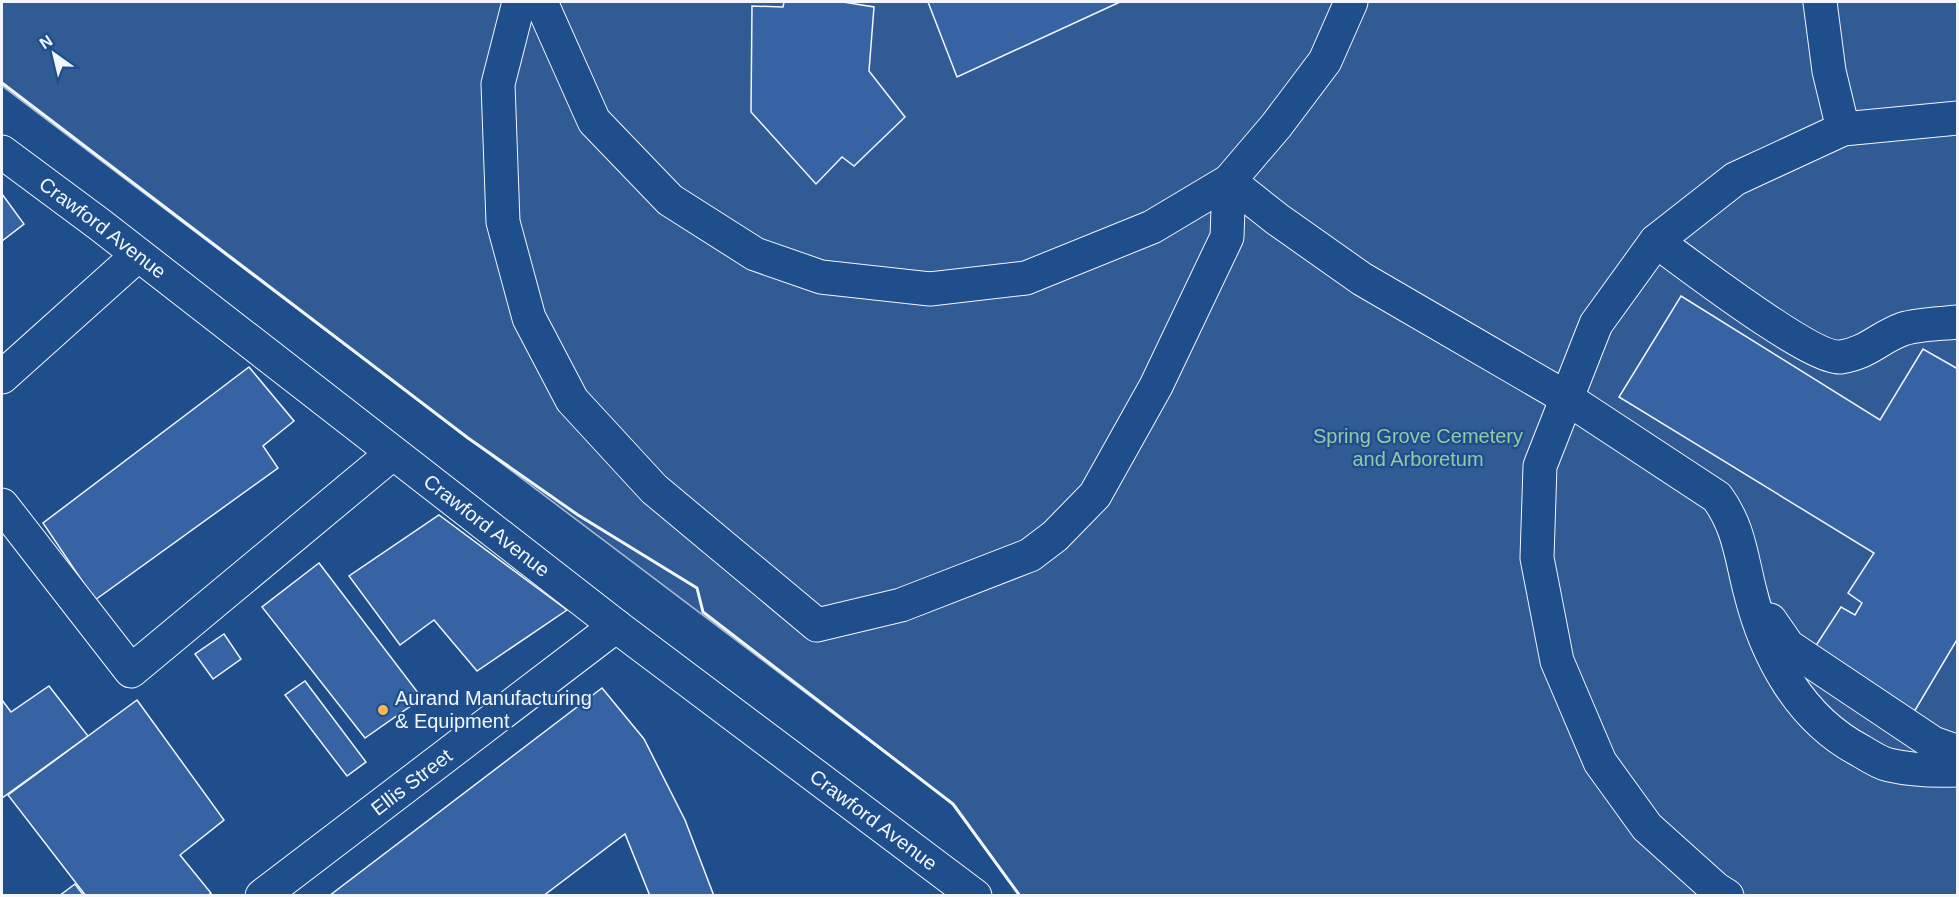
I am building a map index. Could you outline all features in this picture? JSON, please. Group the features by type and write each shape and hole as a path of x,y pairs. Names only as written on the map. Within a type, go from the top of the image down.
{"street":[{"path":"519,2 498,84 503,222 529,318 572,400 646,481 817,624 901,605 1030,555 1055,536 1095,495 1156,386 1227,237 1229,181"},
{"path":"541,2 594,121 670,200 755,254 820,277 930,289 1026,278 1152,226 1229,181 1276,126 1324,60 1351,2"},
{"path":"1820,2 1829,71 1843,129"},
{"path":"1727,896 1716,889 1647,827 1600,762 1557,661 1537,558 1540,466 1565,397 1596,324 1656,241 1735,178 1843,129 1958,118"},
{"name":"Crawford Avenue","path":"2,152 616,626 972,894"},
{"path":"1229,181 1277,219 1362,279 1565,397 1716,497 1730,515 1741,543 1750,592 1771,651 1793,693 1835,737 1887,765 1958,770"},
{"path":"1656,241 1734,299 1813,348 1838,357 1865,352 1903,329 1958,322"},
{"path":"2,377 138,255"},
{"path":"2,505 130,671 393,453"},
{"path":"1750,592 1788,646 1933,743 1958,752"},
{"name":"Ellis Street","path":"262,896 616,626"}],"shaded area":[{"name":"Spring Grove Cemetery and Arboretum","path":"2,2 1957,2 1957,895 1020,895 953,804 2,86"}],"building":[{"path":"784,2 843,2 874,7 869,71 905,117 854,166 842,157 816,184 751,112 752,6 783,7"},
{"path":"928,2 1120,2 957,77"},
{"path":"2,194 24,224 2,241"},
{"path":"1681,296 1880,420 1923,349 1958,369 1958,638 1914,712 1815,647 1841,607 1855,615 1862,603 1848,593 1874,553 1619,397"},
{"path":"249,367 294,421 263,446 278,468 95,600 43,523"},
{"path":"439,515 567,610 477,671 434,620 400,645 349,576"},
{"path":"319,563 422,698 365,738 262,607"},
{"path":"224,634 241,659 213,679 195,654"},
{"path":"305,681 366,762 347,776 285,695"},
{"path":"49,686 88,736 2,798 2,700 11,712"},
{"path":"602,688 644,739 685,820 714,896 650,896 625,834 543,896 329,896"},
{"path":"137,700 224,820 180,855 211,893 207,896 86,896 8,795"},
{"path":"75,884 84,896 59,896"}],"wall":[{"path":"2,83 468,438 578,515 697,588 703,612 953,804 1020,896"}],"place":[{"name":"Aurand Manufacturing & Equipment","path":"383,710"}]}
